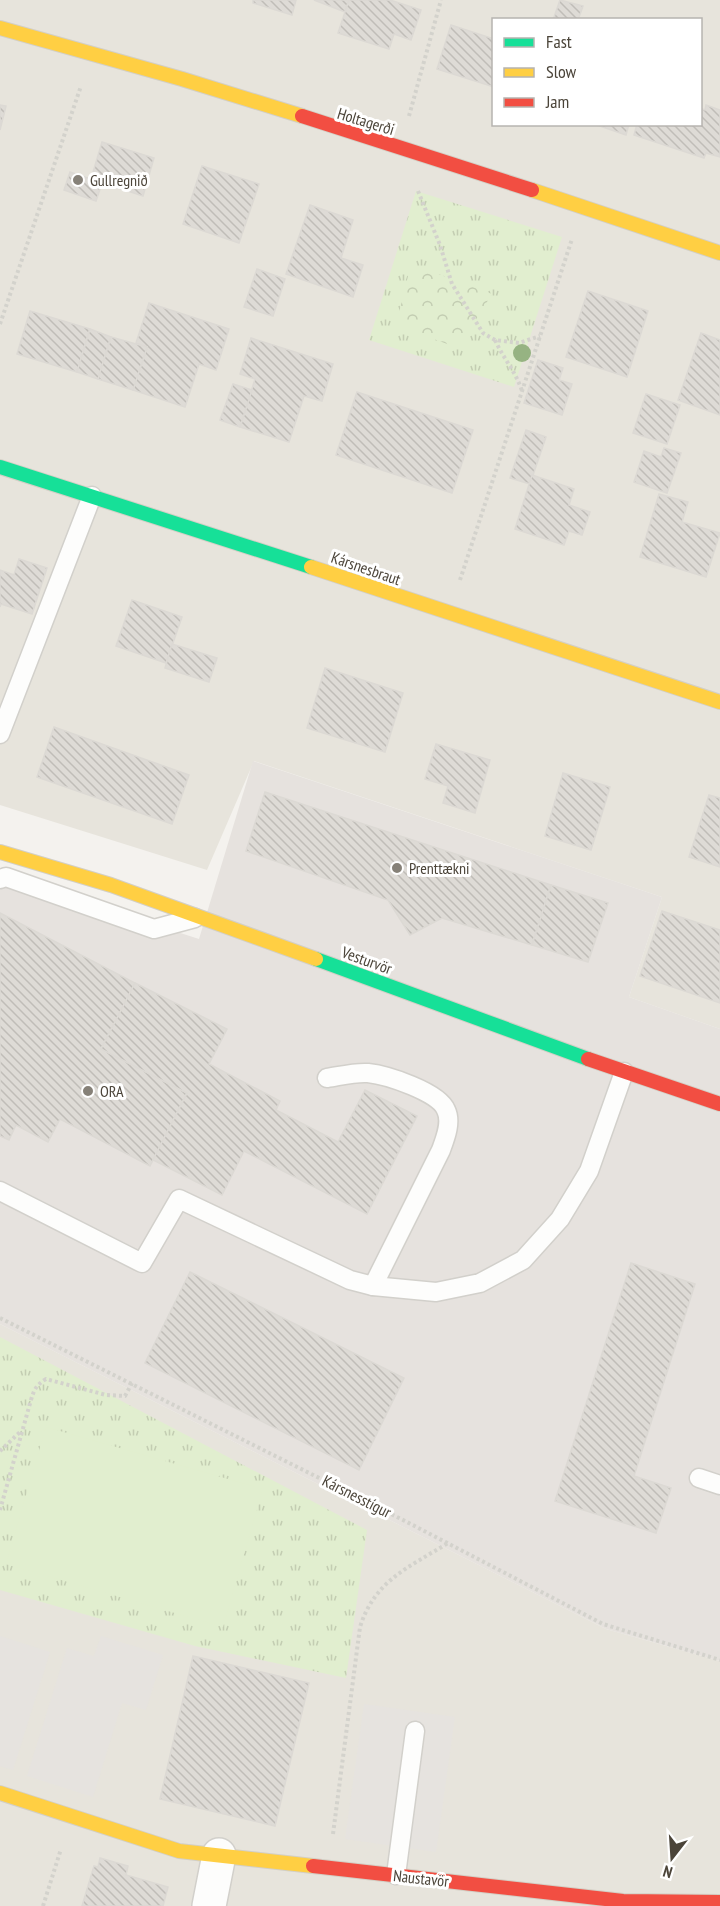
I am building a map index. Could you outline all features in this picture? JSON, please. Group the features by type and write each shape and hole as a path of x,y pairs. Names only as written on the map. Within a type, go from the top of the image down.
{"street":[{"name":"Holtagerði","path":"0,28 92,53 582,207 720,253"},
{"name":"Kársnesbraut","path":"0,467 720,702"},
{"name":"Vesturvör","path":"0,852 36,861 200,916 624,1072 720,1104"},
{"name":"Naustavör","path":"0,1793 179,1851 623,1903 720,1902"},
{"path":"209,1906 219,1855"}],"lane":[{"path":"0,734 92,496"},
{"path":"0,879 6,877 154,929 200,916"},
{"path":"0,1191 142,1263 179,1199 350,1280 373,1286 436,1292 480,1283 524,1260 560,1219 589,1171 624,1072"},
{"path":"327,1078 368,1073 408,1084 436,1097 447,1110 448,1131 441,1150 373,1286"},
{"path":"699,1478 720,1485"},
{"path":"396,1875 415,1731"}],"path":[{"path":"407,122 441,0"},
{"path":"0,324 92,53"},
{"path":"416,186 440,245 452,285 483,333 495,340 519,343 540,336"},
{"path":"449,614 582,207"},
{"path":"495,340 502,356 516,375 522,391"},
{"name":"Kársnesstígur","path":"0,1318 448,1543 603,1624 720,1660"},
{"path":"0,1510 35,1388 46,1379 106,1395 125,1396 132,1383"},
{"path":"0,1451 23,1430"},
{"path":"328,1868 360,1628 366,1608 380,1588 448,1543"},
{"path":"43,1906 71,1816"}],"shaded area":[{"path":"0,0 720,0 720,1029 629,997 662,897 254,761 207,870 0,805"},
{"path":"253,761 662,897 629,997 720,1029 720,1661 606,1629 0,1324 0,875 199,939"},
{"path":"0,1324 606,1629 720,1661 720,1906 0,1906"},
{"path":"0,1636 50,1652 13,1770 0,1766"},
{"path":"101,1636 163,1655 146,1710 122,1703 93,1797 27,1776 67,1648 94,1656"},
{"path":"364,1704 455,1717 436,1852 345,1839"}],"green space":[{"path":"416,191 562,237 514,387 369,340"},
{"path":"411,264 492,294 458,348 396,325"},
{"path":"0,1337 367,1530 346,1678 195,1646 0,1590"},
{"path":"46,1427 263,1489 223,1627 6,1564"}],"building":[{"path":"253,0 296,0 292,15 253,3"},
{"path":"314,0 349,0 345,12"},
{"path":"349,0 390,0 421,10 411,40 394,34 389,49 338,33"},
{"path":"560,0 583,6 579,18 554,18"},
{"path":"451,25 492,38 492,86 437,69"},
{"path":"0,105 6,106 0,130"},
{"path":"706,105 720,110 720,157 706,153 704,158 634,135 636,126 702,126 702,109 705,110"},
{"path":"600,126 628,126 626,135"},
{"path":"102,142 154,158 143,196 91,179"},
{"path":"202,166 259,184 239,243 183,224"},
{"path":"70,172 102,183 96,201 64,190"},
{"path":"310,205 353,220 341,258 363,265 353,297 286,274"},
{"path":"257,269 285,279 273,316 244,307"},
{"path":"588,291 648,311 627,377 566,357"},
{"path":"149,303 229,329 216,370 199,364 185,407 133,390 147,347 136,343"},
{"path":"30,311 90,329 77,372 17,354"},
{"path":"90,329 111,337 98,379 77,372"},
{"path":"701,333 720,340 720,415 678,400"},
{"path":"111,337 147,347 133,390 98,379"},
{"path":"251,338 333,364 322,401 304,396 289,442 240,427 255,379 240,374"},
{"path":"538,360 563,368 559,380 572,384 562,415 524,403"},
{"path":"233,384 252,390 240,427 220,420"},
{"path":"357,392 473,430 452,493 336,455"},
{"path":"646,394 680,405 667,444 633,433"},
{"path":"526,430 546,437 530,484 510,478"},
{"path":"664,448 681,453 667,493 634,482 644,451 661,457"},
{"path":"532,475 574,489 569,505 590,512 582,535 569,531 564,545 515,529"},
{"path":"659,494 688,502 682,522 720,533 706,577 640,557"},
{"path":"19,559 47,568 32,614 1,604 0,607 0,570 14,575"},
{"path":"132,600 182,617 166,663 116,646"},
{"path":"172,644 217,658 209,682 165,668"},
{"path":"325,668 403,693 385,752 307,728"},
{"path":"54,727 189,775 172,824 37,777"},
{"path":"436,744 490,760 475,813 443,803 448,786 425,779"},
{"path":"563,773 610,787 591,850 545,836"},
{"name":"Prenttækni","path":"265,792 551,885 532,945 442,918 410,935 388,900 246,851"},
{"path":"709,795 720,798 720,867 689,857"},
{"path":"551,885 608,903 588,962 532,945"},
{"path":"662,911 720,930 720,1003 640,976"},
{"path":"0,913 135,983 101,1049 187,1093 150,1166 60,1119 48,1142 16,1125 9,1140 0,1136"},
{"path":"135,983 227,1029 209,1064 280,1101 276,1110 338,1142 365,1090 417,1116 367,1214 244,1151 222,1195 153,1160 187,1093 101,1049"},
{"path":"631,1263 695,1284 634,1476 671,1488 656,1533 555,1501"},
{"path":"190,1272 404,1378 359,1470 145,1363"},
{"path":"193,1656 309,1683 275,1826 160,1799"},
{"path":"100,1858 128,1866 126,1875 168,1887 163,1906 82,1906 94,1866 98,1867"}],"traffic: fast":[{"path":"0,467 311,567"},
{"path":"316,959 588,1059"}],"traffic: slow":[{"path":"0,28 182,79 302,116"},
{"path":"532,190 720,253"},
{"path":"311,567 720,702"},
{"path":"0,852 111,885 316,959"},
{"path":"0,1793 179,1851 313,1866"}],"traffic: jam":[{"path":"302,116 532,190"},
{"path":"588,1059 720,1104"},
{"path":"313,1866 623,1901 720,1902"}],"place":[{"name":"Gullregnið","path":"78,180"},
{"name":"Prenttækni","path":"397,868"},
{"name":"ORA","path":"88,1091"}]}
